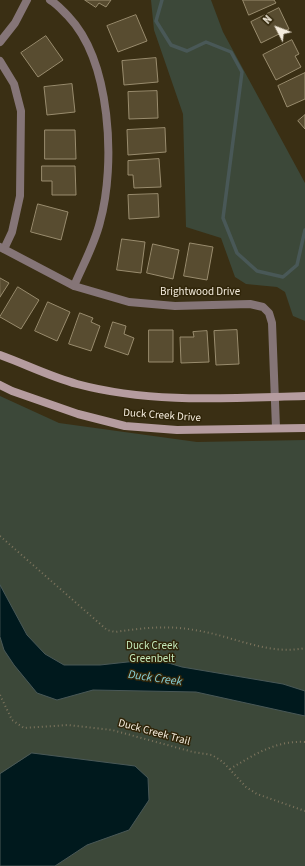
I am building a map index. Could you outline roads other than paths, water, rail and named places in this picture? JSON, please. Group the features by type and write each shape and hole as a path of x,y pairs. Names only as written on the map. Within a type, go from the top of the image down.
{"main road":[{"name":"Duck Creek Drive","path":"0,355 77,383 131,395 176,399 305,396"},
{"name":"Duck Creek Drive","path":"0,385 12,391 78,414 125,426 177,430 305,428"}],"street":[{"path":"0,42 15,23 27,0"},
{"path":"50,0 55,3 78,26 93,56 105,102 109,163 100,222 74,286"},
{"path":"0,61 14,84 21,111 20,196 12,232 2,248"},
{"name":"Brightwood Drive","path":"2,248 74,286 129,302 175,306 250,304 263,307 269,313 272,323 276,428"}],"water":[{"name":"Duck Creek","path":"0,585 27,635 45,654 64,665 100,665 155,659 182,667 283,684 305,691 305,716 196,692 93,690 57,700 37,693 4,650 0,637"},
{"path":"32,753 135,766 148,778 149,800 129,830 87,845 55,866 0,866 0,774"}],"waterway":[{"path":"162,0 156,21 171,45 187,51 206,42 231,52 242,72 223,218 237,253 257,271 283,277 297,265 305,230"}],"park label":[{"name":"Duck Creek Greenbelt","path":"152,653"}]}
